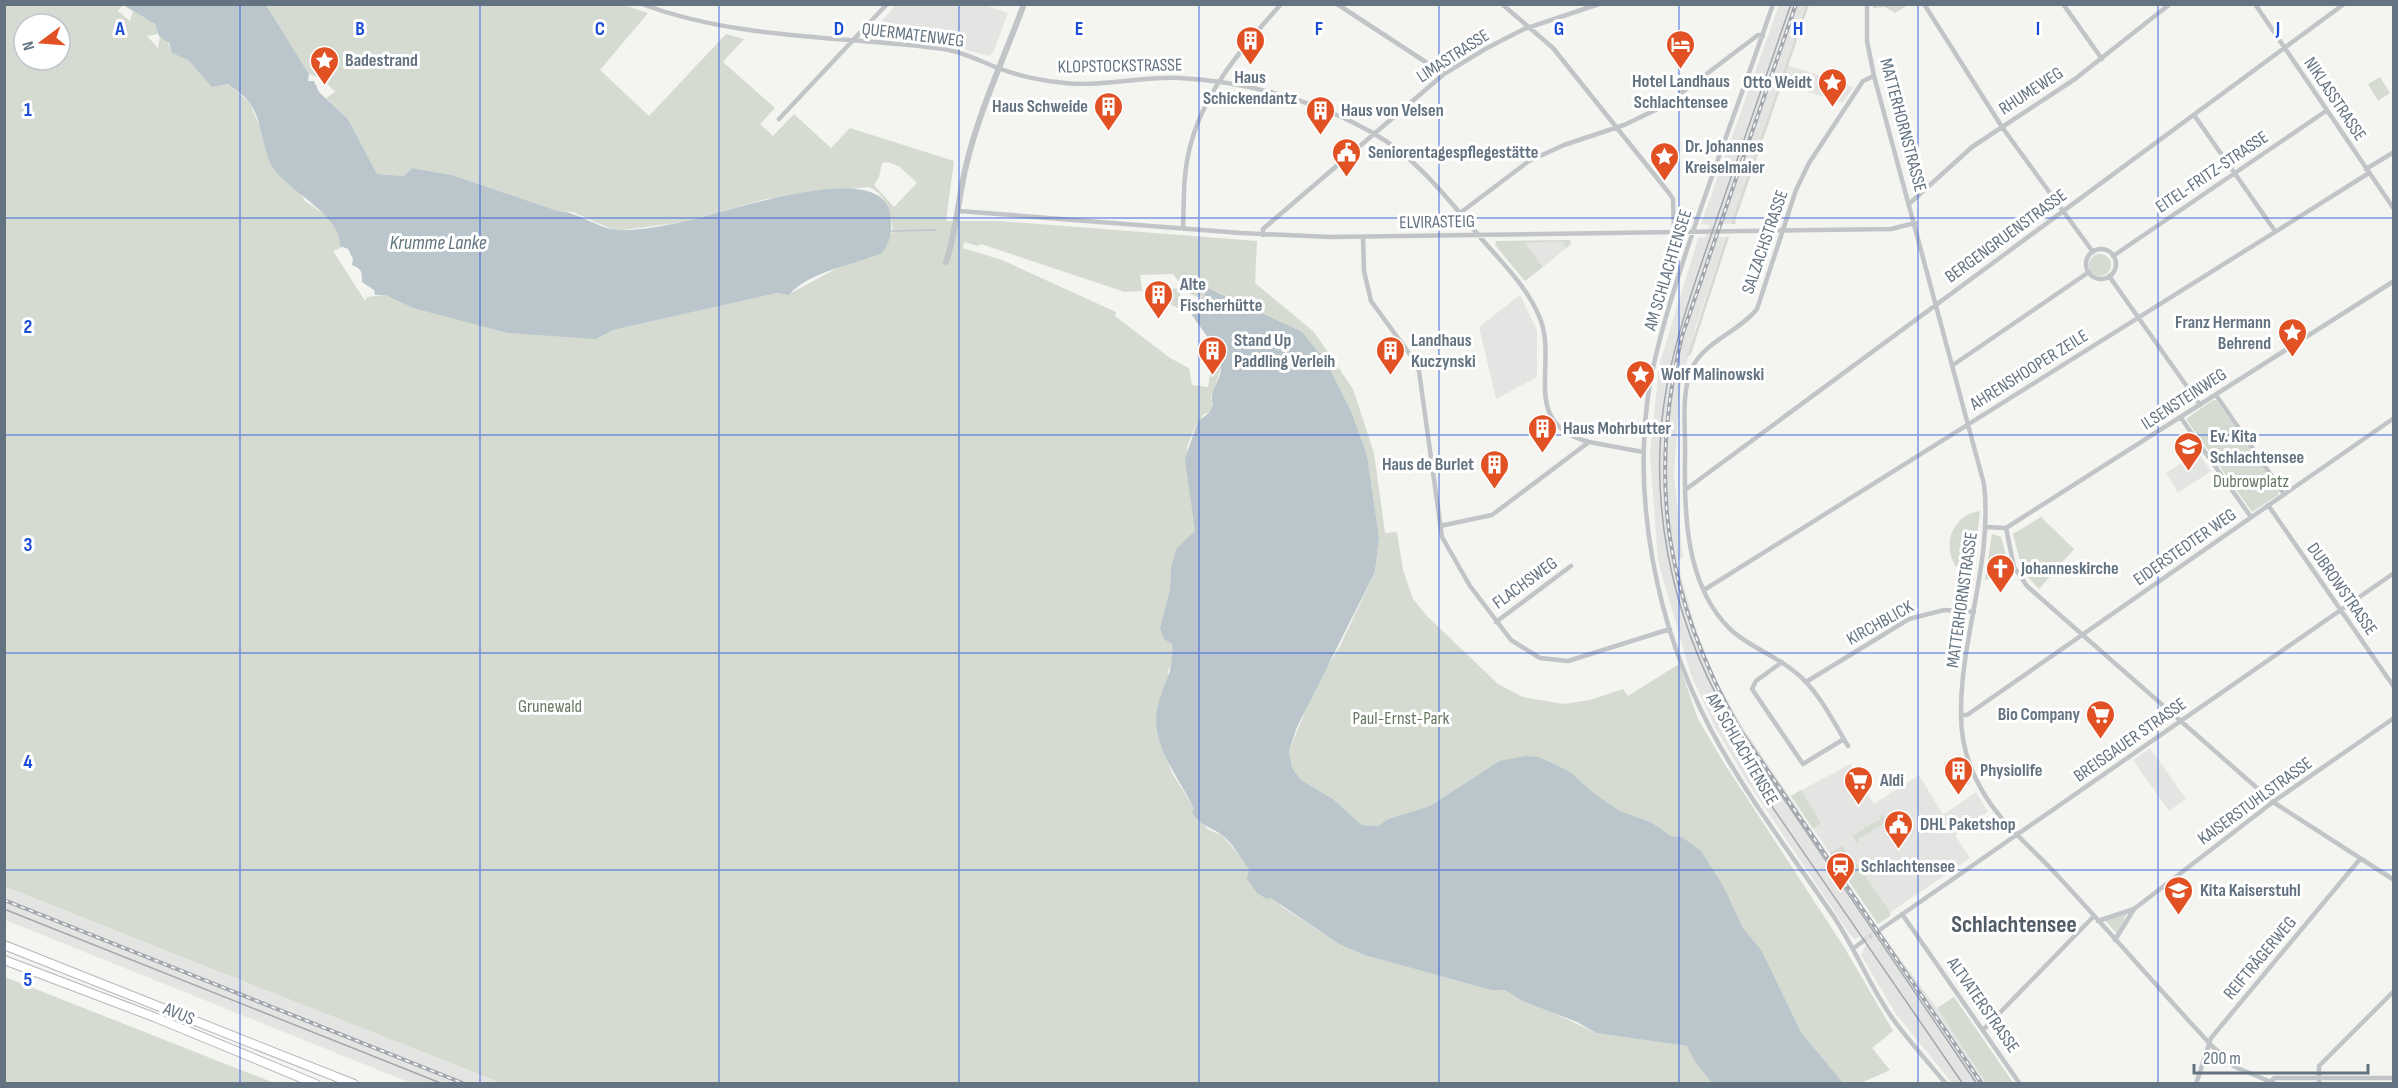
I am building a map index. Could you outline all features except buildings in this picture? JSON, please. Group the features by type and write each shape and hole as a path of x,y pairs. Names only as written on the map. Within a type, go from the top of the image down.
{"highway":[{"name":"AVUS","path":"4,945 354,1083"},
{"name":"AVUS","path":"4,960 154,1017 316,1083"}],"street":[{"name":"QUERMATENWEG","path":"642,4 678,17 737,28 956,51 1001,69"},
{"path":"779,119 887,4"},
{"path":"946,262 966,166 981,116 1001,69 1024,4"},
{"path":"1183,229 1184,180 1195,129 1218,83 1281,4"},
{"path":"1337,4 1444,74"},
{"path":"1502,4 1553,48 1673,199 1674,231"},
{"name":"LIMASTRASSE","path":"1263,235 1263,229 1444,74 1486,48 1529,27 1599,4"},
{"name":"AM SCHLACHTENSEE","path":"1773,4 1692,231 1655,359 1643,452 1650,537 1670,629 1688,680 1710,728 1741,780 1854,948 1869,981 1894,1021 1946,1083"},
{"name":"MATTERHORNSTRASSE","path":"1867,4 1868,41 1874,76 1916,224 1984,484 1986,527 1961,715 1965,749 1973,772 1994,809 2208,1042 2235,1067 2274,1082"},
{"path":"1924,4 2002,127 2093,252"},
{"path":"2063,4 2102,59"},
{"name":"RHUMEWEG","path":"1910,203 1972,147 2047,99 2102,59 2170,4"},
{"name":"NIKLASSTRASSE","path":"2255,4 2394,209"},
{"name":"BERGENGRUENSTRASSE","path":"1685,490 2344,4"},
{"path":"1460,213 1529,161 1564,145 1617,128 1664,106 1758,34 1763,36"},
{"name":"KLOPSTOCKSTRASSE","path":"1001,69 1037,79 1068,83 1180,78 1218,83 1298,102 1337,115 1374,133 1410,160 1460,213 1522,286 1540,320 1545,351 1543,391 1548,410 1566,433 1589,442 1643,452"},
{"name":"SALZACHSTRASSE","path":"1848,746 1806,682 1782,662 1734,632 1704,590 1690,544 1685,490 1686,396 1690,374 1699,358 1748,321 1757,309 1796,190 1815,154 1863,81 1874,76"},
{"name":"EITEL-FRITZ-STRASSE","path":"2113,256 2326,111"},
{"path":"2193,115 2275,231"},
{"name":"AHRENSHOOPER ZEILE","path":"1704,590 2138,318 2394,152"},
{"name":"ELVIRASTEIG","path":"958,211 1263,235 1363,237 1891,229 1916,224"},
{"path":"1363,237 1364,272 1371,301 1414,360 1419,371 1440,526 1445,546 1496,622 1525,652 1554,660 1583,658 1670,629"},
{"path":"2106,250 2113,256 2116,265 2109,276 2096,278 2089,272 2087,259 2093,252 2106,250"},
{"path":"1953,365 2089,272"},
{"path":"2109,276 2200,405"},
{"name":"ILSENSTEINWEG","path":"2006,528 2394,281"},
{"path":"2216,395 2284,494"},
{"path":"2181,418 2251,518"},
{"name":"EIDERSTEDTER WEG","path":"1961,715 1967,715 2394,418"},
{"path":"1440,526 1492,515 1589,442"},
{"name":"DUBROWSTRASSE","path":"2268,505 2394,687"},
{"path":"1986,527 2006,528 2018,574 2027,586 2273,802 2394,880"},
{"name":"FLACHSWEG","path":"1496,622 1571,566"},
{"name":"BREISGAUER STRASSE","path":"1881,929 2394,573"},
{"name":"KIRCHBLICK","path":"1806,682 1918,615 1944,610 1974,612"},
{"path":"1782,662 1756,681 1752,689 1803,764 1844,739"},
{"name":"KAISERSTUHLSTRASSE","path":"2115,940 2134,909 2273,802 2394,718"},
{"name":"REIFTRÄGERWEG","path":"2196,1083 2208,1042 2360,859"},
{"name":"KAISERSTUHLSTRASSE","path":"1983,1030 2096,919 2134,909"},
{"name":"ALTVATERSTRASSE","path":"1902,914 2020,1083"},
{"path":"1854,948 1863,941"},
{"path":"2319,1080 2319,1066 2394,991"},
{"path":"2274,1082 2274,1078 2319,1080 2394,1078"}],"shaded area":[{"path":"896,5 985,5 1008,13 993,53 989,56 941,43 876,37 874,29"},
{"path":"1779,5 1806,5 1731,224 1722,224 1720,227 1717,237 1726,237 1696,326 1680,390 1674,474 1683,558 1677,561 1695,627 1715,678 1742,726 1881,933 1937,1008 1986,1083 1952,1083 1896,1014 1861,955 1866,945 1860,937 1855,939 1851,936 1745,778 1715,727 1691,675 1658,561 1650,454 1659,366 1698,238 1705,237 1710,225 1701,224"},
{"path":"1788,65 1854,87 1842,103 1782,83"},
{"path":"1562,242 1566,248 1543,267 1525,243"},
{"path":"1520,295 1537,330 1537,377 1496,399 1479,327"},
{"name":"Ev. Kita Schlachtensee","path":"2198,452 2211,471 2178,493 2166,473"},
{"path":"2150,748 2186,799 2169,811 2133,760"},
{"path":"1960,755 1971,784 1959,789 1943,763"},
{"path":"1850,764 1874,804 1919,775 1943,815 1976,792 1988,812 1955,835 1970,858 1891,912 1890,916 1878,924 1791,796"},
{"path":"4,887 501,1083 411,1083 5,920"}],"green space":[{"path":"1873,4 1908,5 1895,13 1885,7 1873,8"},
{"name":"Grunewald","path":"4,5 123,5 118,11 130,21 133,11 155,24 158,34 147,36 158,48 160,37 166,39 170,48 188,60 212,86 228,84 250,103 259,125 305,201 332,220 341,236 340,246 343,247 333,251 365,301 367,297 385,295 413,308 596,339 613,330 777,293 791,293 843,265 873,257 893,231 884,200 869,187 766,199 683,222 616,231 573,212 558,211 452,175 412,168 404,176 377,174 348,119 326,98 335,92 323,79 309,74 266,5 624,5 648,13 600,70 649,116 726,34 744,39 723,62 775,108 760,124 773,136 794,114 831,148 850,128 954,161 946,221 1000,221 1257,241 1255,283 1314,332 1353,389 1374,453 1385,533 1397,532 1403,570 1413,599 1428,617 1498,684 1523,697 1564,704 1590,700 1623,689 1628,696 1679,664 1698,719 1724,763 1844,947 1893,1031 1872,1048 1890,1070 1861,1083 1843,1083 1801,1032 1762,951 1743,928 1725,889 1682,837 1671,836 1651,822 1620,811 1595,794 1569,771 1539,757 1499,761 1430,806 1388,819 1378,826 1362,825 1333,799 1301,780 1292,768 1289,751 1316,685 1340,646 1375,572 1379,537 1367,455 1351,411 1327,363 1255,308 1208,288 1201,298 1188,293 1173,274 1140,275 1142,291 1125,292 981,244 978,246 964,242 963,248 1002,260 1116,312 1115,316 1170,358 1189,368 1192,385 1208,387 1214,349 1221,368 1211,398 1213,403 1209,413 1204,414 1196,425 1187,447 1195,531 1171,567 1170,589 1160,628 1172,644 1173,664 1168,670 1169,681 1158,706 1159,736 1172,773 1207,829 1223,836 1281,906 1339,944 1364,955 1491,990 1505,990 1596,1033 1688,1046 1695,1062 1712,1083 501,1083 5,887","holes":["888,162 900,167 917,183 894,207 874,185 879,177 882,163"]},
{"path":"1806,5 1809,5 1735,221 1736,224 1731,224"},
{"path":"2380,77 2390,93 2378,101 2368,84"},
{"path":"1726,237 1729,237 1691,354 1687,357"},
{"path":"1570,240 1571,244 1566,248 1562,242 1525,243 1543,267 1525,281 1495,245 1496,241"},
{"path":"2100,254 2108,257 2111,265 2108,273 2100,276 2092,273 2089,265 2092,257"},
{"path":"1180,288 1181,310 1164,300 1168,289"},
{"name":"Dubrowplatz","path":"2216,400 2279,490 2278,495 2252,512 2186,419"},
{"path":"1980,511 1972,579 1961,572 1954,563 1950,553 1950,542 1959,522 1968,515"},
{"path":"2041,517 2074,549 2039,589 2023,572 2013,534"},
{"path":"1992,534 2001,537 2011,574 1985,580"},
{"path":"1801,790 1821,823 1813,829 1791,796"},
{"path":"1879,815 1896,821 1892,823 1890,820 1870,832 1872,835 1869,833 1858,839 1857,843 1851,833 1854,835 1865,828 1864,825 1866,827 1881,819"},
{"path":"1843,846 1853,867 1857,864 1890,912 1890,916 1878,924 1830,853"},
{"path":"2127,913 2117,934 2105,920"},
{"path":"5,977 274,1083 5,1083"},
{"path":"1954,997 2013,1083 1986,1083 1937,1008"}],"water":[{"name":"Krumme Lanke","path":"123,5 266,5 309,74 308,81 314,81 319,92 348,119 377,174 404,176 412,168 452,175 618,230 642,229 682,222 796,194 830,189 859,190 880,197 890,214 889,239 882,253 820,274 789,295 777,293 613,330 596,339 508,333 413,308 385,295 375,295 374,290 362,282 361,271 352,265 353,259 348,249 340,246 333,225 273,168 254,109 247,99 228,84 212,87 188,60 172,53 169,43 159,36 155,24"},
{"path":"1208,288 1302,332 1327,363 1351,411 1367,455 1379,537 1375,572 1297,727 1289,751 1292,768 1301,780 1333,799 1362,825 1378,826 1388,819 1430,806 1499,761 1526,756 1539,757 1569,771 1595,794 1620,811 1651,822 1671,836 1682,837 1701,851 1725,889 1743,928 1762,951 1801,1032 1843,1083 1712,1083 1695,1062 1687,1046 1596,1033 1577,1022 1523,1001 1505,990 1491,990 1364,955 1339,944 1271,898 1267,899 1257,893 1247,879 1249,869 1229,842 1203,824 1192,813 1194,809 1161,746 1156,719 1158,705 1172,662 1172,644 1164,639 1160,628 1170,589 1171,567 1177,548 1195,531 1185,459 1198,421 1209,413 1213,404 1212,394 1221,372 1217,353 1192,315"}],"waterway":[{"path":"891,231 935,230"}],"tunnel":[{"path":"1863,941 1881,929"}],"tram line":[{"path":"1791,4 1696,278 1667,385 1661,428 1660,470 1662,513 1668,555 1691,638 1707,677 1727,715 1977,1084"},
{"path":"1715,710 1738,753 1773,808 1963,1084"},
{"path":"4,909 443,1084"}],"railway":[{"path":"1796,4 1682,336 1671,390 1666,441 1665,491 1670,539 1680,587 1695,634 1715,681 1740,730 1982,1084"},
{"path":"4,900 465,1084"}],"place":[{"name":"Haus Schickendantz","path":"1250,66"},
{"name":"Hotel Landhaus Schlachtensee","path":"1681,70"},
{"name":"Badestrand","path":"324,86"},
{"name":"Otto Weidt","path":"1833,108"},
{"name":"Haus Schweide","path":"1109,132"},
{"name":"Haus von Velsen","path":"1320,136"},
{"name":"Seniorentagespflegestätte","path":"1347,178"},
{"name":"Dr. Johannes Kreiselmaier","path":"1664,182"},
{"name":"Alte Fischerhütte","path":"1159,320"},
{"name":"Franz Hermann Behrend","path":"2292,358"},
{"name":"Stand Up Paddling Verleih","path":"1213,376"},
{"name":"Landhaus Kuczynski","path":"1390,376"},
{"name":"Wolf Malinowski","path":"1640,400"},
{"name":"Haus Mohrbutter","path":"1542,454"},
{"name":"Ev. Kita Schlachtensee","path":"2189,472"},
{"name":"Haus de Burlet","path":"1495,490"},
{"name":"Johanneskirche","path":"2000,594"},
{"name":"Bio Company","path":"2101,740"},
{"name":"Physiolife","path":"1959,796"},
{"name":"Aldi","path":"1859,806"},
{"name":"DHL Paketshop","path":"1899,850"},
{"name":"Schlachtensee","path":"1840,892"},
{"name":"Kita Kaiserstuhl","path":"2179,916"}],"district":[{"name":"Schlachtensee","path":"2014,924"}],"park label":[{"name":"Paul-Ernst-Park","path":"1401,718"}]}
